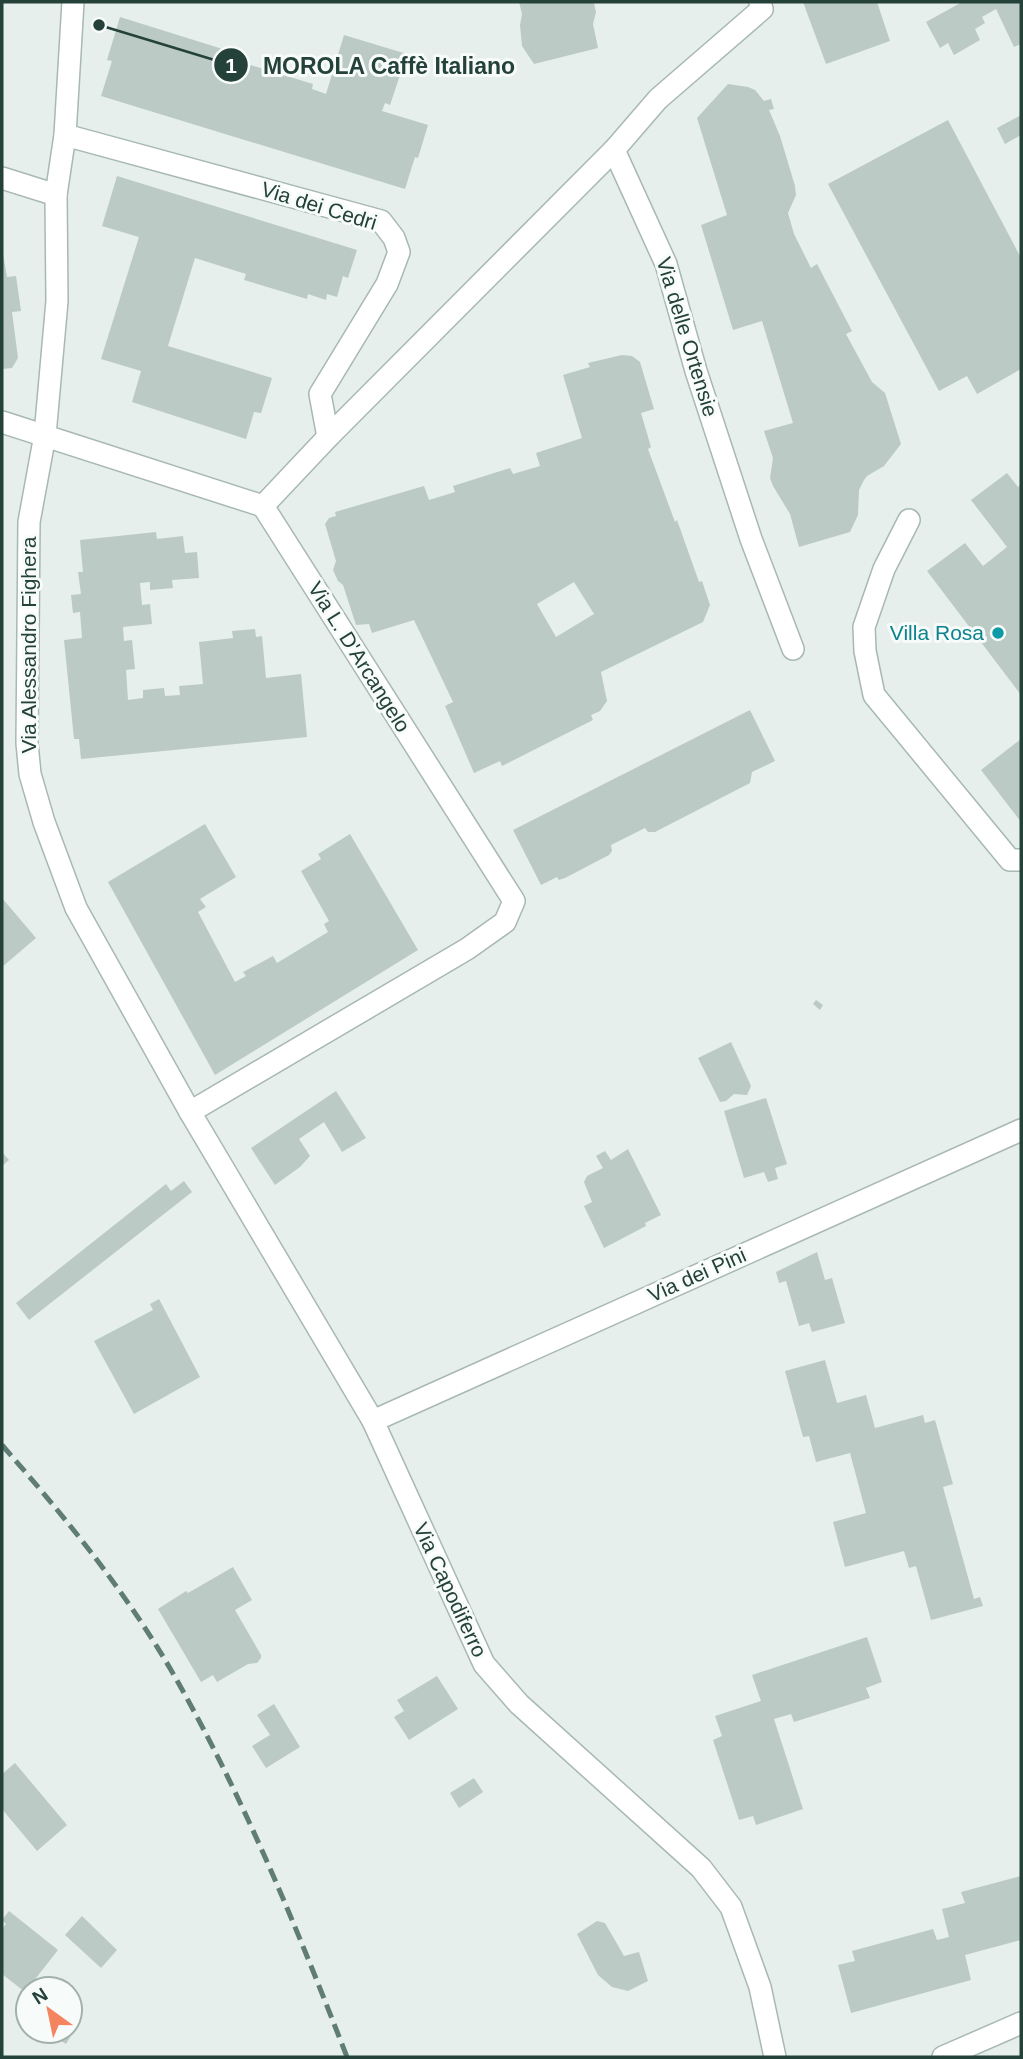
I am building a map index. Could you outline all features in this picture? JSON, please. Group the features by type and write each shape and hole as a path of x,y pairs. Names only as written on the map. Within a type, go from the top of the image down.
{"street":[{"name":"Via Alessandro Fighera","path":"73,2 65,135 56,195 57,301 45,435 29,522 27,743 30,774 44,822 76,908 190,1112"},
{"path":"2,422 263,506 328,437 614,150 658,99 762,9 760,2"},
{"name":"Via dei Cedri","path":"65,135 381,221 394,238 400,252 387,284 320,394 328,437"},
{"name":"Via delle Ortensie","path":"614,150 667,264 696,371 751,539 793,649"},
{"path":"2,178 56,195"},
{"name":"Via L. D'Arcangelo","path":"190,1112 467,949 505,922 514,901 263,506"},
{"path":"909,520 884,569 864,627 865,651 874,695 1010,860 1021,860"},
{"name":"Via Capodiferro","path":"190,1112 373,1421 484,1664 519,1704 701,1868 731,1907 760,1987 775,2057"},
{"name":"Via dei Pini","path":"373,1421 1021,1130"},
{"path":"943,2057 1021,2023"}],"building":[{"path":"519,2 594,3 596,12 593,24 598,48 534,64 522,46 522,14"},
{"path":"803,2 877,2 890,41 826,64"},
{"path":"962,2 1021,2 1021,44 1014,47 996,9 982,17 985,23 975,29 980,40 954,55 948,43 940,48 926,22"},
{"path":"120,17 245,56 244,63 313,84 312,89 326,94 344,35 407,54 390,105 385,103 382,111 428,125 405,189 101,96 112,61 107,60"},
{"path":"728,84 755,90 764,101 771,99 774,109 769,110 795,186 796,195 788,213 794,234 811,268 817,264 852,331 846,334 872,382 885,393 901,444 884,466 864,480 859,490 858,515 850,532 799,547 790,514 770,478 773,458 764,431 793,423 762,321 733,330 701,225 727,215 697,118"},
{"path":"1021,115 1021,135 1005,144 997,128"},
{"path":"948,120 1021,258 1021,369 977,394 967,376 939,391 828,184"},
{"path":"117,176 357,250 348,278 343,276 337,297 327,294 326,300 308,294 307,299 244,280 246,274 195,258 168,346 272,378 261,413 254,412 246,439 132,402 141,371 101,359 139,237 102,226"},
{"path":"2,248 7,277 16,276 21,311 12,312 18,358 12,368 2,369"},
{"path":"622,355 632,356 640,362 654,409 641,413 651,447 648,449 710,605 703,622 601,672 607,701 600,711 591,715 593,720 502,766 500,761 474,773 445,706 453,702 414,620 372,633 369,624 356,625 343,585 333,570 336,561 325,524 329,518 336,516 335,512 424,486 429,500 455,492 453,486 510,468 513,474 540,466 536,453 582,438 563,375 590,367 588,363","holes":["574,582 594,614 556,637 537,604"]},
{"name":"Villa Rosa","path":"1007,473 1018,487 1021,484 1021,695 927,571 965,543 983,566 1007,547 971,500"},
{"path":"156,532 157,539 183,536 185,553 197,552 199,578 172,580 173,588 150,590 150,582 140,583 142,605 150,604 152,624 123,627 124,641 132,640 135,669 126,670 128,700 143,698 143,690 164,688 165,696 180,695 179,686 203,684 199,642 233,638 232,631 255,629 256,637 262,636 266,678 301,674 307,737 81,759 79,739 74,739 64,640 82,638 80,612 73,613 71,595 81,594 78,572 83,572 80,540"},
{"path":"750,710 775,761 752,772 750,783 655,832 648,832 645,828 611,845 612,851 609,855 565,878 559,880 557,877 541,885 513,830"},
{"path":"1021,739 1021,822 981,770"},
{"path":"205,824 236,877 200,899 206,907 198,912 235,982 246,976 243,972 273,956 277,963 328,932 324,924 329,921 301,871 321,859 318,854 350,834 418,950 215,1075 108,882"},
{"path":"2,898 36,938 2,967"},
{"path":"816,1000 823,1005 820,1010 813,1004"},
{"path":"731,1042 751,1086 747,1095 734,1094 726,1101 720,1102 698,1058"},
{"path":"336,1091 366,1138 342,1152 324,1122 299,1139 310,1156 275,1185 251,1148"},
{"path":"766,1098 787,1164 775,1168 778,1179 768,1182 764,1172 744,1178 724,1111"},
{"path":"628,1149 661,1215 604,1248 584,1206 592,1202 584,1182 587,1176 603,1168 596,1156 605,1151 611,1160"},
{"path":"2,1152 9,1160 2,1166"},
{"path":"184,1181 192,1192 29,1320 16,1303 166,1184 171,1191"},
{"path":"817,1252 825,1280 832,1278 845,1323 812,1332 809,1323 799,1326 786,1281 779,1283 776,1272"},
{"path":"159,1299 200,1377 134,1414 94,1341 153,1310 150,1304"},
{"path":"825,1360 837,1403 866,1395 875,1428 923,1415 925,1423 935,1420 953,1484 943,1487 974,1599 980,1597 983,1606 931,1620 916,1566 909,1568 904,1551 845,1567 833,1522 866,1513 850,1453 816,1462 809,1436 803,1437 785,1371"},
{"path":"233,1567 252,1600 235,1610 261,1658 257,1663 248,1664 217,1682 213,1675 201,1682 158,1609"},
{"path":"867,1637 882,1682 866,1688 870,1698 794,1722 791,1714 774,1719 803,1809 756,1825 753,1816 739,1820 713,1740 722,1736 715,1716 761,1701 752,1675"},
{"path":"437,1676 458,1709 409,1740 394,1717 404,1711 397,1700"},
{"path":"274,1704 300,1747 266,1768 252,1746 270,1735 257,1715"},
{"path":"15,1763 67,1825 37,1851 2,1809 2,1774"},
{"path":"474,1778 483,1792 459,1808 450,1793"},
{"path":"1021,1876 1021,1940 965,1955 971,1980 851,2013 838,1965 855,1961 852,1951 933,1929 937,1940 949,1937 942,1909 965,1903 961,1892"},
{"path":"9,1911 58,1950 38,1975 14,1975 14,1983 2,1974 2,1929 6,1924 2,1920"},
{"path":"82,1916 117,1950 101,1968 65,1935"},
{"path":"597,1921 605,1923 624,1956 639,1952 648,1981 628,1991 612,1987 598,1975 577,1934"}],"railway":[{"path":"2,1445 92,1554 171,1670 244,1812 288,1909 347,2057"}],"place":[{"name":"MOROLA Caffè Italiano","path":"99,25"},
{"name":"Villa Rosa","path":"998,633"}]}
